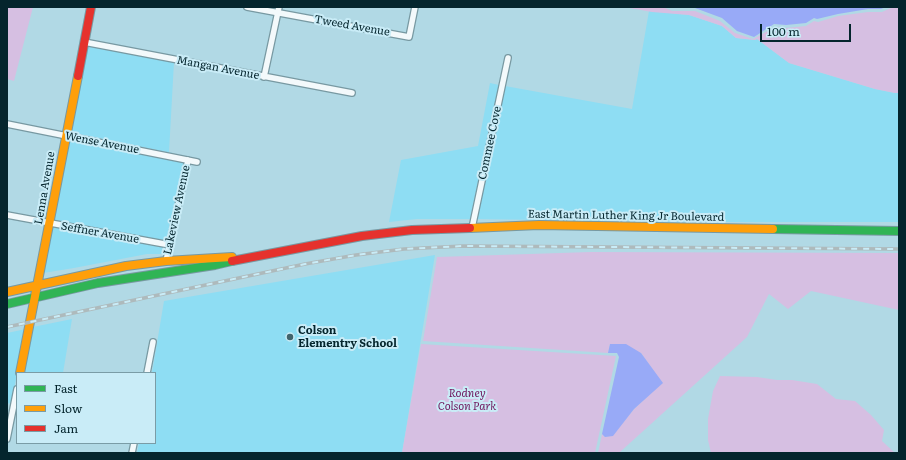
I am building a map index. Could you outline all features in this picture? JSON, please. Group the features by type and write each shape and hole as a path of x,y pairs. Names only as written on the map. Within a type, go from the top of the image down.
{"main road":[{"name":"Lenna Avenue","path":"20,372 36,297 91,7"},
{"name":"East Martin Luther King Jr Boulevard","path":"264,254 354,238 412,230 539,225 899,231"},
{"path":"7,292 126,266 166,261 264,254"},
{"path":"7,304 98,283 215,265 264,254"}],"street":[{"name":"Tweed Avenue","path":"248,7 279,10 409,37 415,7"},
{"path":"264,76 279,10"},
{"name":"Mangan Avenue","path":"84,42 352,93"},
{"name":"Commee Cove","path":"472,228 508,58"},
{"name":"Wense Avenue","path":"7,124 197,162"},
{"name":"Lakeview Avenue","path":"166,261 188,160"},
{"name":"Seffner Avenue","path":"7,215 170,245"},
{"path":"147,372 153,342"},
{"path":"7,439 10,407 16,392"}],"shaded area":[{"path":"670,7 886,7 881,9 868,9 838,14 817,19 814,18 806,23 786,25 774,24 754,37 737,31 722,18 695,8"},
{"path":"649,11 689,15 722,26 736,38 757,39 789,63 875,89 899,93 899,222 696,222 477,219 505,86 632,109"},
{"path":"86,46 174,62 169,152 176,154 70,132"},
{"path":"490,83 499,85 470,219 417,219 389,222 401,160 478,146"},
{"path":"68,139 184,163 167,241 54,220"},
{"path":"52,227 166,248 164,254 147,254 43,273"},
{"name":"Colson Elementry School","path":"435,255 402,453 137,453 139,444 156,444 156,372 152,372 164,301"},
{"path":"72,319 63,372 24,372 33,327"},
{"path":"26,329 17,372 16,372 11,404 7,403 7,333"},
{"path":"610,344 626,344 641,353 663,383 634,409 613,436 605,437 602,434 619,357 617,353 608,353"}],"green space":[{"path":"7,7 33,7 14,81 7,79"},
{"path":"624,7 663,7 672,11 695,11 720,21 735,33 753,39 775,27 786,28 806,26 814,21 818,22 838,16 868,12 882,12 893,7 899,7 899,93 875,89 789,63 757,39 755,40 736,38 722,26 689,15 652,12"},
{"path":"591,252 899,253 899,310 811,291 788,309 769,294 747,337 620,452 622,453 598,453 602,434 605,437 613,435 634,409 662,383 641,353 610,344 608,353 423,341 437,257"},
{"name":"Rodney Colson Park","path":"421,344 616,356 595,453 402,453"},
{"path":"720,376 757,377 817,384 836,399 855,401 871,415 884,430 882,441 895,453 711,453 708,440 708,419 713,391"}],"railway":[{"path":"7,327 305,264 356,255 404,249 463,246 899,249"}],"traffic: fast":[{"path":"773,229 899,231"},
{"path":"7,304 98,283 232,261"}],"traffic: slow":[{"path":"20,372 78,76"},
{"path":"470,228 539,225 773,229"},
{"path":"7,292 126,266 166,261 232,257"}],"traffic: jam":[{"path":"78,76 91,7"},
{"path":"232,261 362,236 412,230 470,228"}],"place":[{"name":"Colson Elementry School","path":"290,337"}]}
